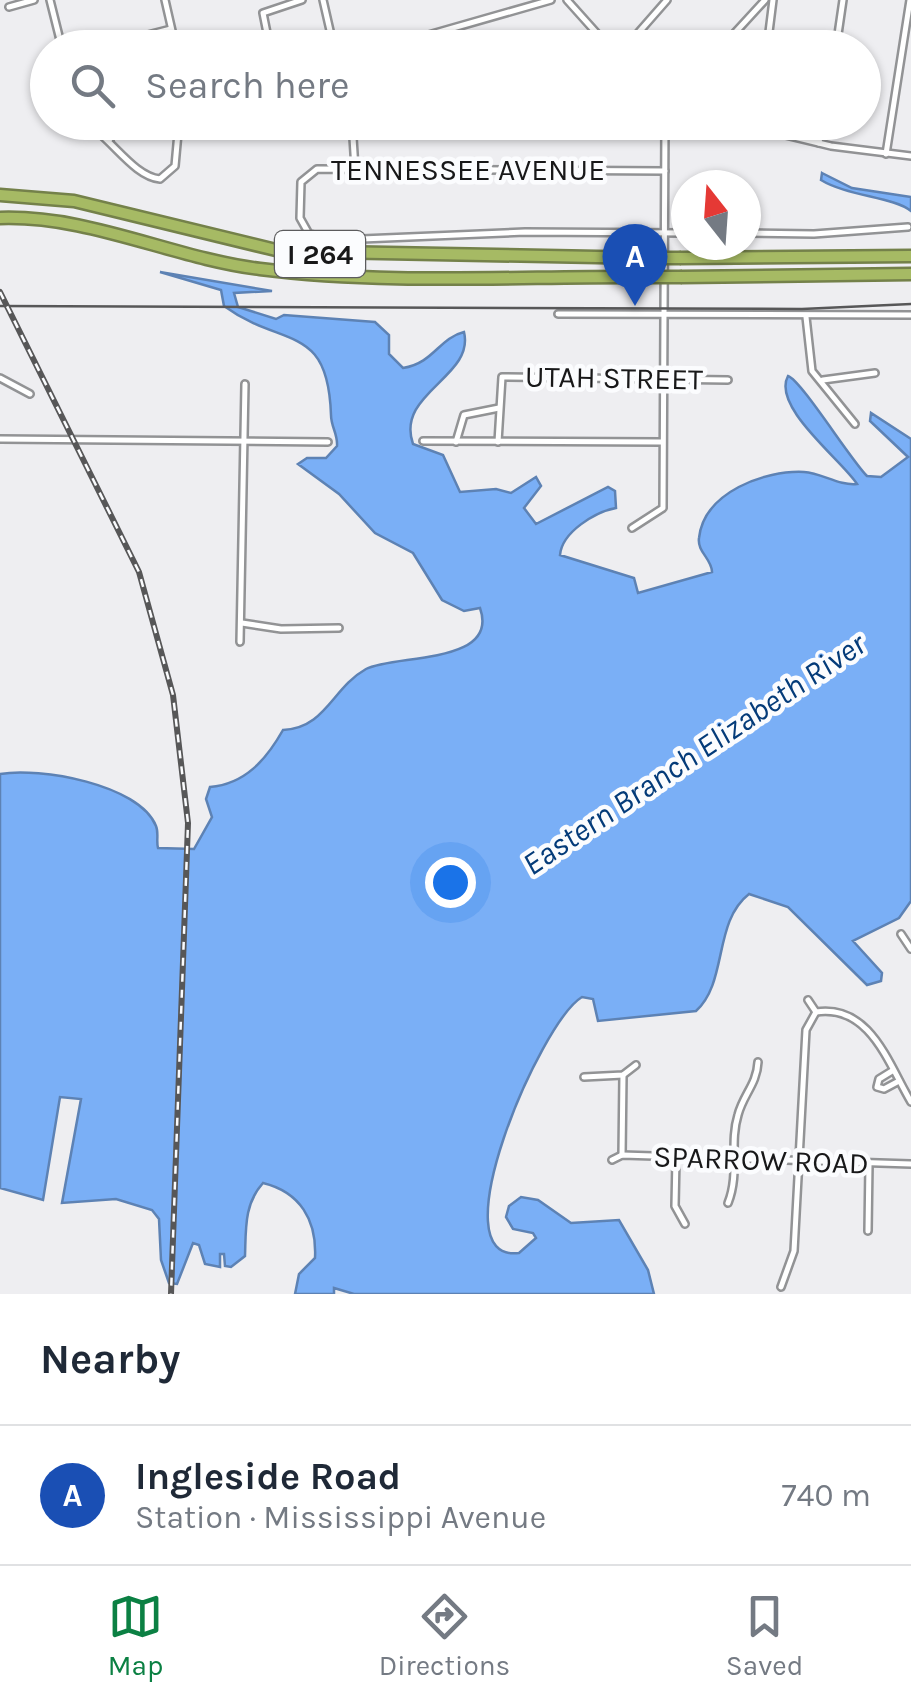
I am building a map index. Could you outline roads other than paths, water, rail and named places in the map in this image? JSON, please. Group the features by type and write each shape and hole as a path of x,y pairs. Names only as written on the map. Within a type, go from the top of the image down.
{"highway":[{"name":"I 264","path":"0,195 74,201 218,239 299,253 648,258 911,256"},
{"name":"I 264","path":"0,218 72,224 196,258 283,272 648,277 911,274"}],"street":[{"path":"10,7 34,0"},
{"path":"50,0 58,30"},
{"path":"164,0 171,29 167,30"},
{"path":"266,30 263,16 268,10 302,0"},
{"path":"323,0 330,30"},
{"path":"446,30 550,0"},
{"path":"567,0 575,3 596,30"},
{"path":"640,30 668,0"},
{"path":"737,30 764,0"},
{"path":"769,30 773,0"},
{"path":"839,30 843,0"},
{"path":"886,154 910,0"},
{"path":"110,140 150,178 163,179 174,166 177,140"},
{"path":"353,140 354,169"},
{"path":"632,528 663,508 665,140"},
{"path":"808,140 911,156"},
{"name":"TENNESSEE AVENUE","path":"665,170 317,169 307,174 300,187 301,224 309,234 338,240 525,232 665,233"},
{"path":"761,233 814,234 908,227"},
{"path":"665,233 671,233"},
{"path":"558,314 911,315"},
{"path":"806,317 811,368 856,424"},
{"path":"822,380 875,373"},
{"path":"0,378 30,394"},
{"name":"UTAH STREET","path":"499,408 500,378 728,380"},
{"path":"240,642 245,384"},
{"path":"456,442 464,415 499,408 498,442"},
{"path":"0,440 328,442"},
{"path":"423,442 662,442"},
{"path":"242,623 281,629 339,628"},
{"path":"902,934 911,950"},
{"path":"808,1000 816,1012 860,1020 911,1102"},
{"path":"781,1288 792,1266 806,1030 816,1012"},
{"path":"728,1203 737,1159 737,1116 753,1087 758,1062"},
{"path":"584,1077 623,1075 636,1064"},
{"path":"892,1071 879,1079 877,1086 884,1090 899,1081"},
{"path":"622,1155 623,1075"},
{"name":"SPARROW ROAD","path":"612,1160 622,1155 911,1164"},
{"path":"676,1158 675,1206 684,1224"},
{"path":"868,1231 869,1164"}],"water":[{"path":"822,173 852,188 911,197 911,211 832,185 821,180"},
{"name":"Eastern Branch Elizabeth River","path":"160,272 272,291 234,293 238,307 276,319 284,315 375,322 389,335 389,354 403,368 422,361 448,339 464,332 464,348 458,361 415,411 410,426 413,444 443,455 460,492 496,489 511,493 536,477 541,486 524,508 536,524 608,487 615,491 616,508 581,524 567,539 560,555 634,578 638,593 712,572 699,543 703,522 724,496 739,487 788,472 857,484 799,418 786,389 788,376 867,476 881,477 908,457 870,421 871,413 911,439 911,901 899,918 853,941 882,973 881,981 867,985 788,907 749,894 730,920 713,984 696,1011 598,1021 593,999 582,997 543,1049 504,1138 491,1183 488,1221 496,1246 519,1253 536,1238 533,1233 513,1229 506,1217 509,1206 521,1197 538,1200 571,1223 619,1220 648,1270 654,1294 354,1294 334,1288 334,1294 295,1294 299,1274 315,1258 313,1232 296,1201 263,1183 249,1208 245,1256 231,1267 225,1266 224,1254 220,1254 220,1267 205,1264 199,1245 193,1243 177,1284 169,1283 161,1260 159,1219 152,1210 116,1199 62,1203 81,1099 60,1097 43,1200 0,1188 0,774 62,776 109,789 146,811 156,826 158,848 194,849 212,817 206,799 210,787 234,781 253,769 283,730 298,728 319,715 366,669 460,648 475,639 482,626 480,608 464,611 442,600 413,553 375,533 339,494 298,464 307,458 326,458 337,446 328,385 311,351 224,306 221,290"}],"tram line":[{"path":"0,306 802,309 911,304"}],"railway":[{"path":"0,292 139,572 173,695 188,823 171,1294"}],"place":[{"name":"Ingleside Road","path":"635,306"}]}
